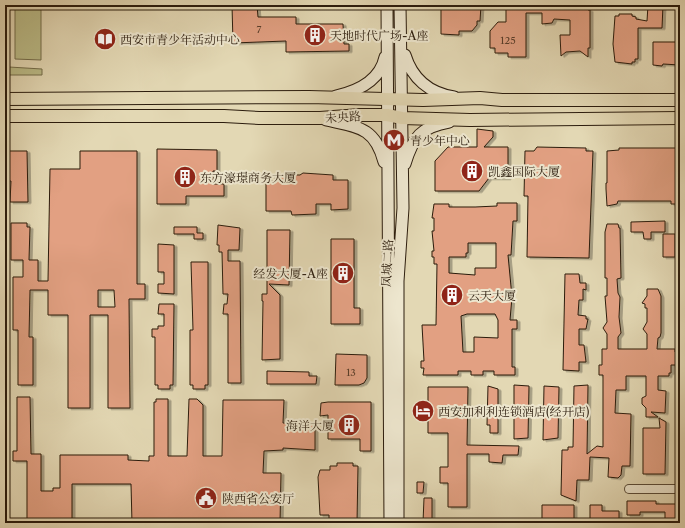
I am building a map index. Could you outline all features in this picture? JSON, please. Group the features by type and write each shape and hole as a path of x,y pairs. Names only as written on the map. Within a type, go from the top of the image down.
{"main road":[{"name":"凤城二路","path":"386,5 390,523"},
{"name":"凤城二路","path":"398,523 398,281 401,247 403,185 400,5"},
{"path":"401,29 408,65 416,78 434,91 458,98"},
{"path":"328,98 362,88 373,79 384,62 386,44"},
{"name":"未央路","path":"5,99 328,98 423,100 480,98 502,100 680,100"},
{"name":"未央路","path":"5,116 320,118 360,115 388,115 402,118 470,120 680,118"},
{"path":"320,118 359,127 368,132 380,146 388,187"},
{"path":"403,185 408,153 419,135 437,124 470,120"}],"street":[{"path":"629,489 680,489"}],"green space":[{"path":"5,5 9,5 9,67 42,69 42,75 5,75"},
{"path":"15,5 41,5 41,60 15,59"}],"building":[{"path":"232,5 257,5 258,17 296,17 296,24 343,24 344,44 349,44 349,51 286,52 286,41 233,43"},
{"path":"441,5 481,5 480,21 477,21 477,25 472,31 459,31 459,35 441,34"},
{"path":"506,5 588,7 588,10 590,10 590,48 588,48 588,57 580,51 566,52 561,56 560,35 570,35 570,20 554,19 552,23 542,24 542,13 526,13 526,57 508,57 508,53 495,53 495,48 490,48 490,31 498,22 506,22"},
{"path":"648,5 663,5 662,28 638,28 638,59 635,59 635,62 632,62 632,64 615,62 613,44 615,16 619,16 619,14 632,14 632,16 636,17 636,19 647,21"},
{"path":"653,42 680,42 680,65 653,65"},
{"name":"凯鑫国际大厦","path":"477,129 493,131 493,137 484,147 508,147 508,178 489,178 479,191 435,191 435,161 448,147 477,147"},
{"path":"537,147 586,148 586,151 593,151 589,258 527,257 528,196 524,196 525,151 534,151"},
{"path":"619,148 680,148 680,204 671,204 671,201 618,201 617,204 607,206 607,151 619,150"},
{"name":"东方濠璟商务大厦","path":"157,149 217,150 217,171 213,171 213,184 224,184 224,196 186,196 186,204 157,204"},
{"path":"5,151 27,151 28,202 10,202 11,181 5,181"},
{"path":"80,151 137,151 137,284 145,284 145,299 129,299 130,408 108,408 108,315 90,315 90,408 68,408 68,315 48,315 48,290 30,290 29,337 33,337 33,385 18,385 18,330 13,330 13,277 23,277 23,260 11,260 11,223 27,223 27,227 30,227 29,260 38,260 38,281 48,281 50,169 80,169","holes":["98,290 114,290 115,307 98,307"]},
{"path":"303,173 333,175 333,180 348,180 348,209 331,210 331,204 316,204 316,214 292,215 291,211 266,211 266,181 275,181 275,175 300,175"},
{"path":"497,203 517,203 517,221 513,221 511,255 508,255 512,297 510,320 517,320 517,329 512,329 512,367 515,367 515,375 494,375 494,371 483,371 483,375 471,375 471,371 458,371 458,375 423,375 424,368 421,368 421,361 424,361 422,325 436,325 437,264 434,264 434,257 432,257 432,251 434,251 432,231 434,231 434,218 432,218 434,204 449,204 449,207 497,206","holes":["468,243 496,243 496,268 475,268 475,275 449,273 449,257 466,257 466,253 468,253","467,314 495,314 498,320 498,338 474,337 474,352 463,352 461,316"]},
{"path":"665,221 665,232 651,232 651,239 644,239 643,232 631,232 631,222"},
{"path":"607,224 618,224 620,228 621,278 617,279 618,293 620,297 619,317 621,333 618,337 618,349 647,349 647,334 643,329 647,322 647,308 645,308 645,304 642,303 647,296 647,289 658,289 661,296 661,333 660,337 658,338 657,349 675,349 675,352 678,352 678,365 671,365 671,373 669,373 669,376 658,376 658,390 666,391 665,413 651,412 658,417 646,417 646,408 642,404 642,398 646,396 646,376 626,376 626,390 616,390 615,413 631,414 630,466 622,466 621,475 618,478 608,477 609,458 590,457 589,480 577,480 576,501 561,495 562,450 568,450 568,447 573,447 574,386 588,385 587,454 597,446 603,447 603,375 599,375 599,365 602,365 602,349 607,349 607,334 603,328 607,322 605,296 607,296 607,278 605,278 605,232"},
{"path":"218,225 240,228 239,250 228,250 228,261 240,261 241,383 228,383 228,314 223,314 224,304 227,304 228,294 223,294 222,252 219,252 219,245 217,245"},
{"path":"174,227 197,227 197,233 203,233 203,239 194,239 194,234 174,234"},
{"path":"267,230 290,230 289,285 269,284 280,295 280,359 262,360 262,294 267,294"},
{"path":"663,234 675,234 675,257 663,257"},
{"name":"经发大厦-A座","path":"331,239 354,239 354,308 360,308 360,324 331,324"},
{"path":"158,244 174,245 174,294 158,293 158,284 164,284 164,272 158,272"},
{"path":"191,262 208,262 208,385 205,385 205,389 193,389 193,385 190,385 190,330 193,330"},
{"path":"565,274 579,274 580,283 586,283 586,290 583,289 583,300 579,300 578,315 586,316 586,319 588,319 586,329 579,329 579,345 584,345 586,362 579,362 579,371 563,370"},
{"path":"159,304 174,304 173,385 170,385 170,389 158,389 158,385 155,385 155,337 152,337 152,329 158,329 158,326 164,326 164,314 158,314"},
{"path":"336,354 367,355 367,378 364,383 359,385 335,385"},
{"path":"267,371 309,372 309,376 317,376 316,384 267,384"},
{"path":"514,385 529,386 528,438 514,439"},
{"path":"488,386 498,389 498,433 490,433 490,425 487,425"},
{"path":"544,386 559,387 558,438 543,440"},
{"path":"428,387 468,387 467,445 519,446 518,455 503,455 502,463 489,462 489,454 467,454 467,507 448,507 448,483 440,483 440,467 448,467 448,433 428,433"},
{"path":"17,397 30,397 31,454 41,454 41,491 53,491 53,488 60,488 60,455 128,455 128,460 149,461 149,456 154,456 154,402 156,402 156,399 168,399 168,456 187,456 189,399 197,399 203,405 203,456 222,456 223,400 284,400 283,423 315,424 315,450 283,448 283,450 264,451 263,473 281,473 280,523 132,523 131,484 72,484 72,523 27,523 27,461 13,461 13,451 17,451"},
{"name":"海洋大厦","path":"371,402 371,451 360,451 360,439 328,439 328,415 320,416 321,403"},
{"path":"659,418 666,422 665,474 643,474 643,428 660,428"},
{"path":"337,463 353,463 353,466 358,466 357,523 329,523 329,515 320,515 318,477 320,470 330,470 330,466 337,466"},
{"path":"417,482 424,482 423,493 417,493"},
{"path":"424,498 432,498 432,523 423,523"},
{"path":"627,501 656,501 656,504 677,504 677,511 680,511 680,523 665,523 665,512 640,512 640,515 627,515"},
{"path":"542,505 574,505 574,523 542,523"},
{"path":"590,505 602,505 602,511 619,511 619,523 590,523"}],"place":[{"name":"天地时代广场-A座","path":"315,35"},
{"name":"西安市青少年活动中心","path":"105,39"},
{"name":"青少年中心","path":"394,140"},
{"name":"凯鑫国际大厦","path":"472,171"},
{"name":"东方濠璟商务大厦","path":"185,177"},
{"name":"经发大厦-A座","path":"343,273"},
{"name":"云天大厦","path":"452,295"},
{"name":"西安加利利连锁酒店(经开店)","path":"423,411"},
{"name":"海洋大厦","path":"349,425"},
{"name":"陕西省公安厅","path":"206,498"}]}
